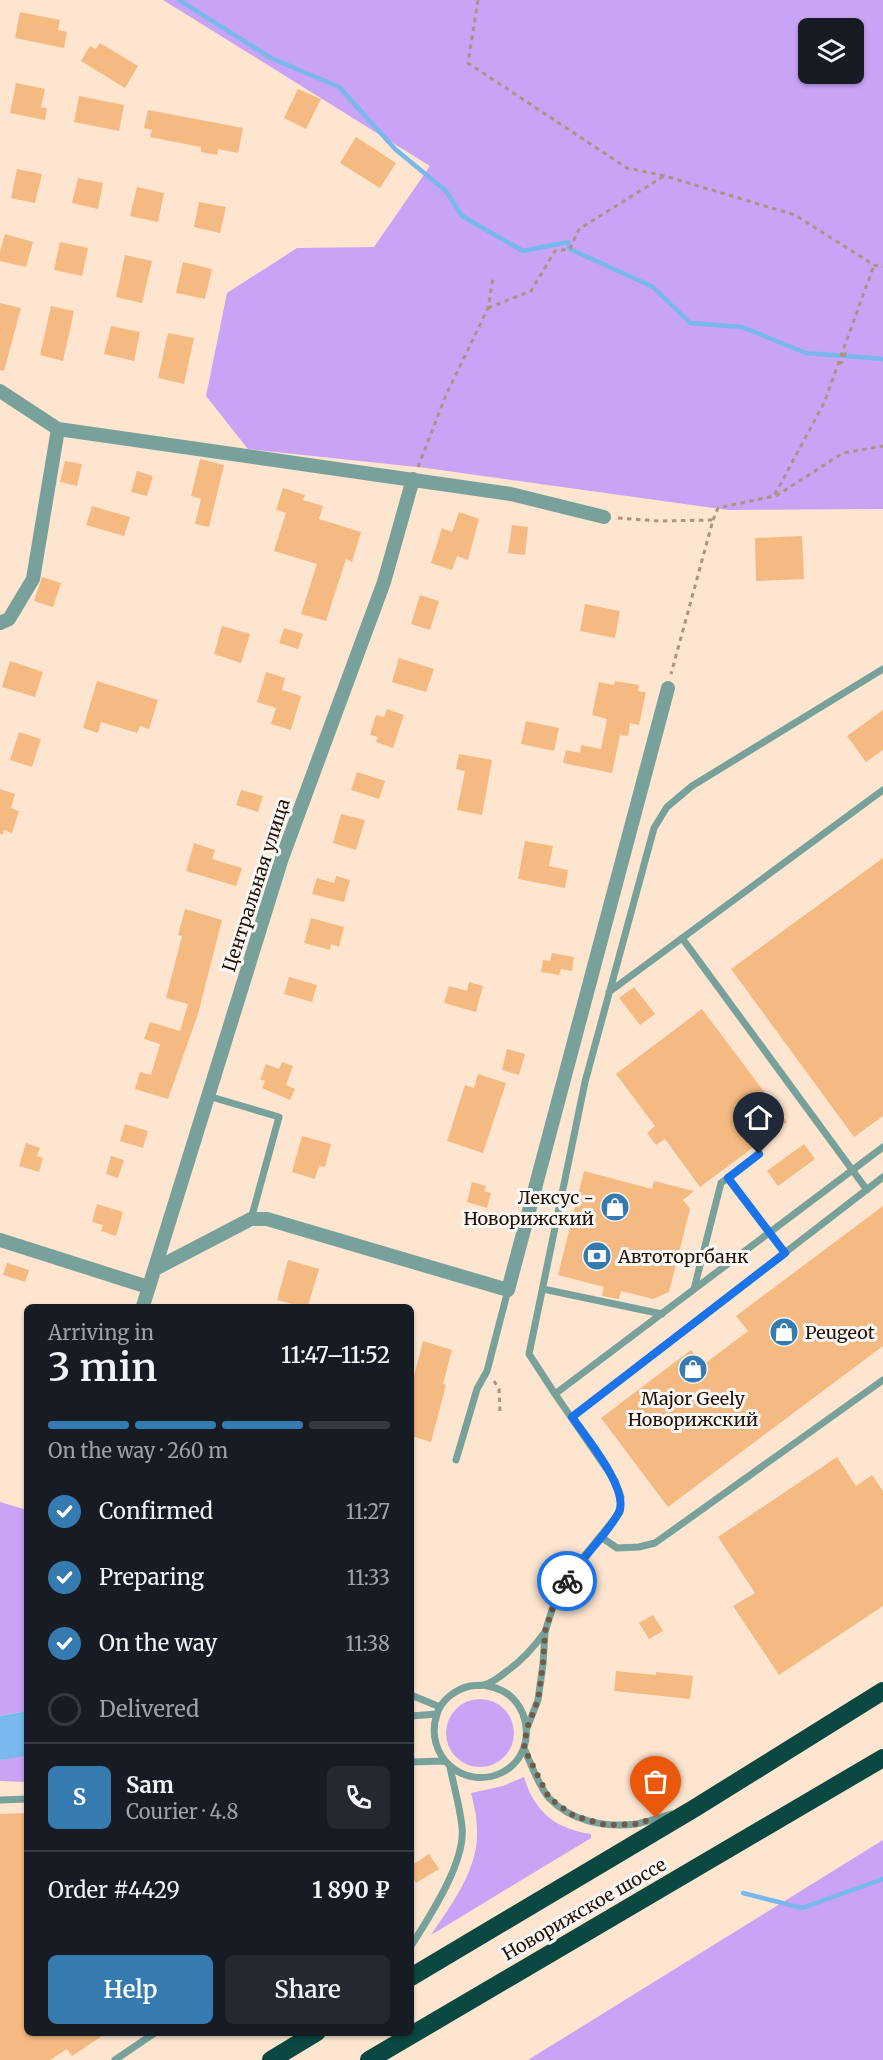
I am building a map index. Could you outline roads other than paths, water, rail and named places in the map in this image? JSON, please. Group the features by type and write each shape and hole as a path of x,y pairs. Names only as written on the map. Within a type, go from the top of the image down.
{"highway":[{"name":"Новорижское шоссе","path":"414,1975 695,1808 883,1691"},
{"name":"Новорижское шоссе","path":"414,2034 883,1758"},
{"path":"271,2060 310,2036"},
{"name":"Новорижское шоссе","path":"369,2060 410,2036"}],"street":[{"path":"0,391 58,429 511,494 604,517"},
{"path":"0,623 9,619 33,579 58,429"},
{"name":"Центральная улица","path":"144,1304 282,858 384,582 413,479"},
{"path":"155,1269 251,1219 267,1219 508,1290 668,688"},
{"path":"0,1240 148,1287"}],"lane":[{"path":"527,1728 518,1704 508,1694 484,1685 459,1690 448,1697 438,1711 433,1730 436,1747 444,1761 462,1775 477,1778 492,1777 505,1771 516,1761 524,1748 527,1728 538,1700 545,1632 556,1598 577,1565 620,1512 621,1497 615,1481 529,1354 585,1082 654,828 667,807 692,786 883,669"},
{"path":"609,992 883,790"},
{"path":"682,939 867,1190"},
{"path":"208,1096 279,1117 251,1219"},
{"path":"555,1394 883,1147"},
{"path":"694,1289 721,1183 759,1154"},
{"path":"572,1417 883,1177"},
{"path":"728,1178 785,1253"},
{"path":"543,1289 662,1314"},
{"path":"456,1460 477,1389 487,1371 508,1290"},
{"path":"601,1537 617,1548 639,1547 655,1543 883,1380"},
{"path":"484,1685 508,1671 530,1653 545,1632"},
{"path":"414,1697 438,1711"},
{"path":"414,1715 438,1711"},
{"path":"524,1748 549,1798 574,1816 606,1825 636,1824 695,1808"},
{"path":"414,1762 444,1761"},
{"path":"414,1941 450,1877 462,1850 463,1828 450,1767"},
{"path":"0,1800 24,1799"},
{"path":"115,2060 150,2036"}],"water":[{"path":"24,1712 24,1756 0,1760 0,1716"}],"waterway":[{"path":"179,0 271,58 339,87 395,149 446,191 462,216 523,251 568,242 570,249 653,287 690,323 742,327 806,353 883,359"},
{"path":"743,1893 802,1908 883,1879"}],"place":[{"name":"Лексус - Новорижский","path":"615,1207"},
{"name":"Автоторгбанк","path":"597,1256"},
{"name":"Peugeot","path":"784,1332"},
{"name":"Major Geely Новорижский","path":"693,1369"}]}
